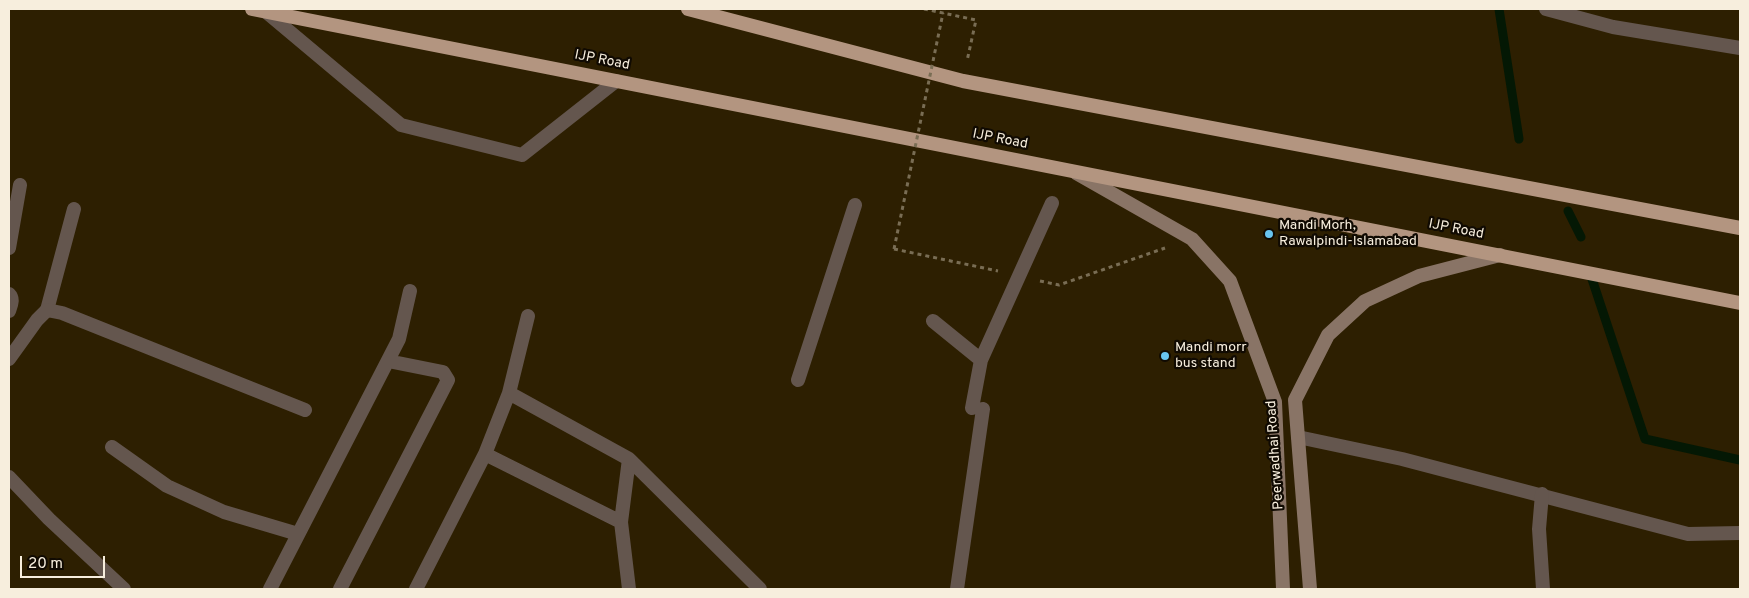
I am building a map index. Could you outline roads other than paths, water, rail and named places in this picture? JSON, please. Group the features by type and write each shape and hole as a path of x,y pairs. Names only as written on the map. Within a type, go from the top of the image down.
{"highway":[{"path":"688,9 963,81 1740,228"},
{"name":"IJP Road","path":"259,10 1740,303"}],"main road":[{"name":"Peerwadhai Road","path":"1073,171 1192,239 1230,281 1275,402 1282,589"},
{"path":"1310,589 1295,400 1328,335 1365,301 1419,276 1500,255"}],"street":[{"path":"1549,9 1613,27 1740,48"},
{"path":"259,10 401,125 522,155 616,81"},
{"path":"9,248 20,185"},
{"path":"957,589 981,360 1052,203"},
{"path":"798,380 855,205"},
{"path":"9,358 37,320 47,310 74,210"},
{"path":"270,589 399,339 410,291"},
{"path":"9,294 12,302 9,311"},
{"path":"47,310 71,316 305,410"},
{"path":"416,589 485,454 509,393 528,316"},
{"path":"933,321 981,360"},
{"path":"340,589 448,380 443,372 388,361"},
{"path":"509,393 629,459 760,589"},
{"path":"1298,437 1402,459 1542,494 1688,534 1740,533"},
{"path":"112,447 167,486 224,512 298,534"},
{"path":"485,454 621,522"},
{"path":"628,589 621,522 629,459"},
{"path":"9,477 49,519 124,589"},
{"path":"1542,494 1539,529 1542,589"}],"waterway":[{"path":"1499,9 1519,139"},
{"path":"1568,211 1581,237"},
{"path":"1591,276 1645,439 1740,460"}],"place":[{"name":"Mandi Morh, Rawalpindi-Islamabad","path":"1269,234"},
{"name":"Mandi morr bus stand","path":"1165,356"}]}
